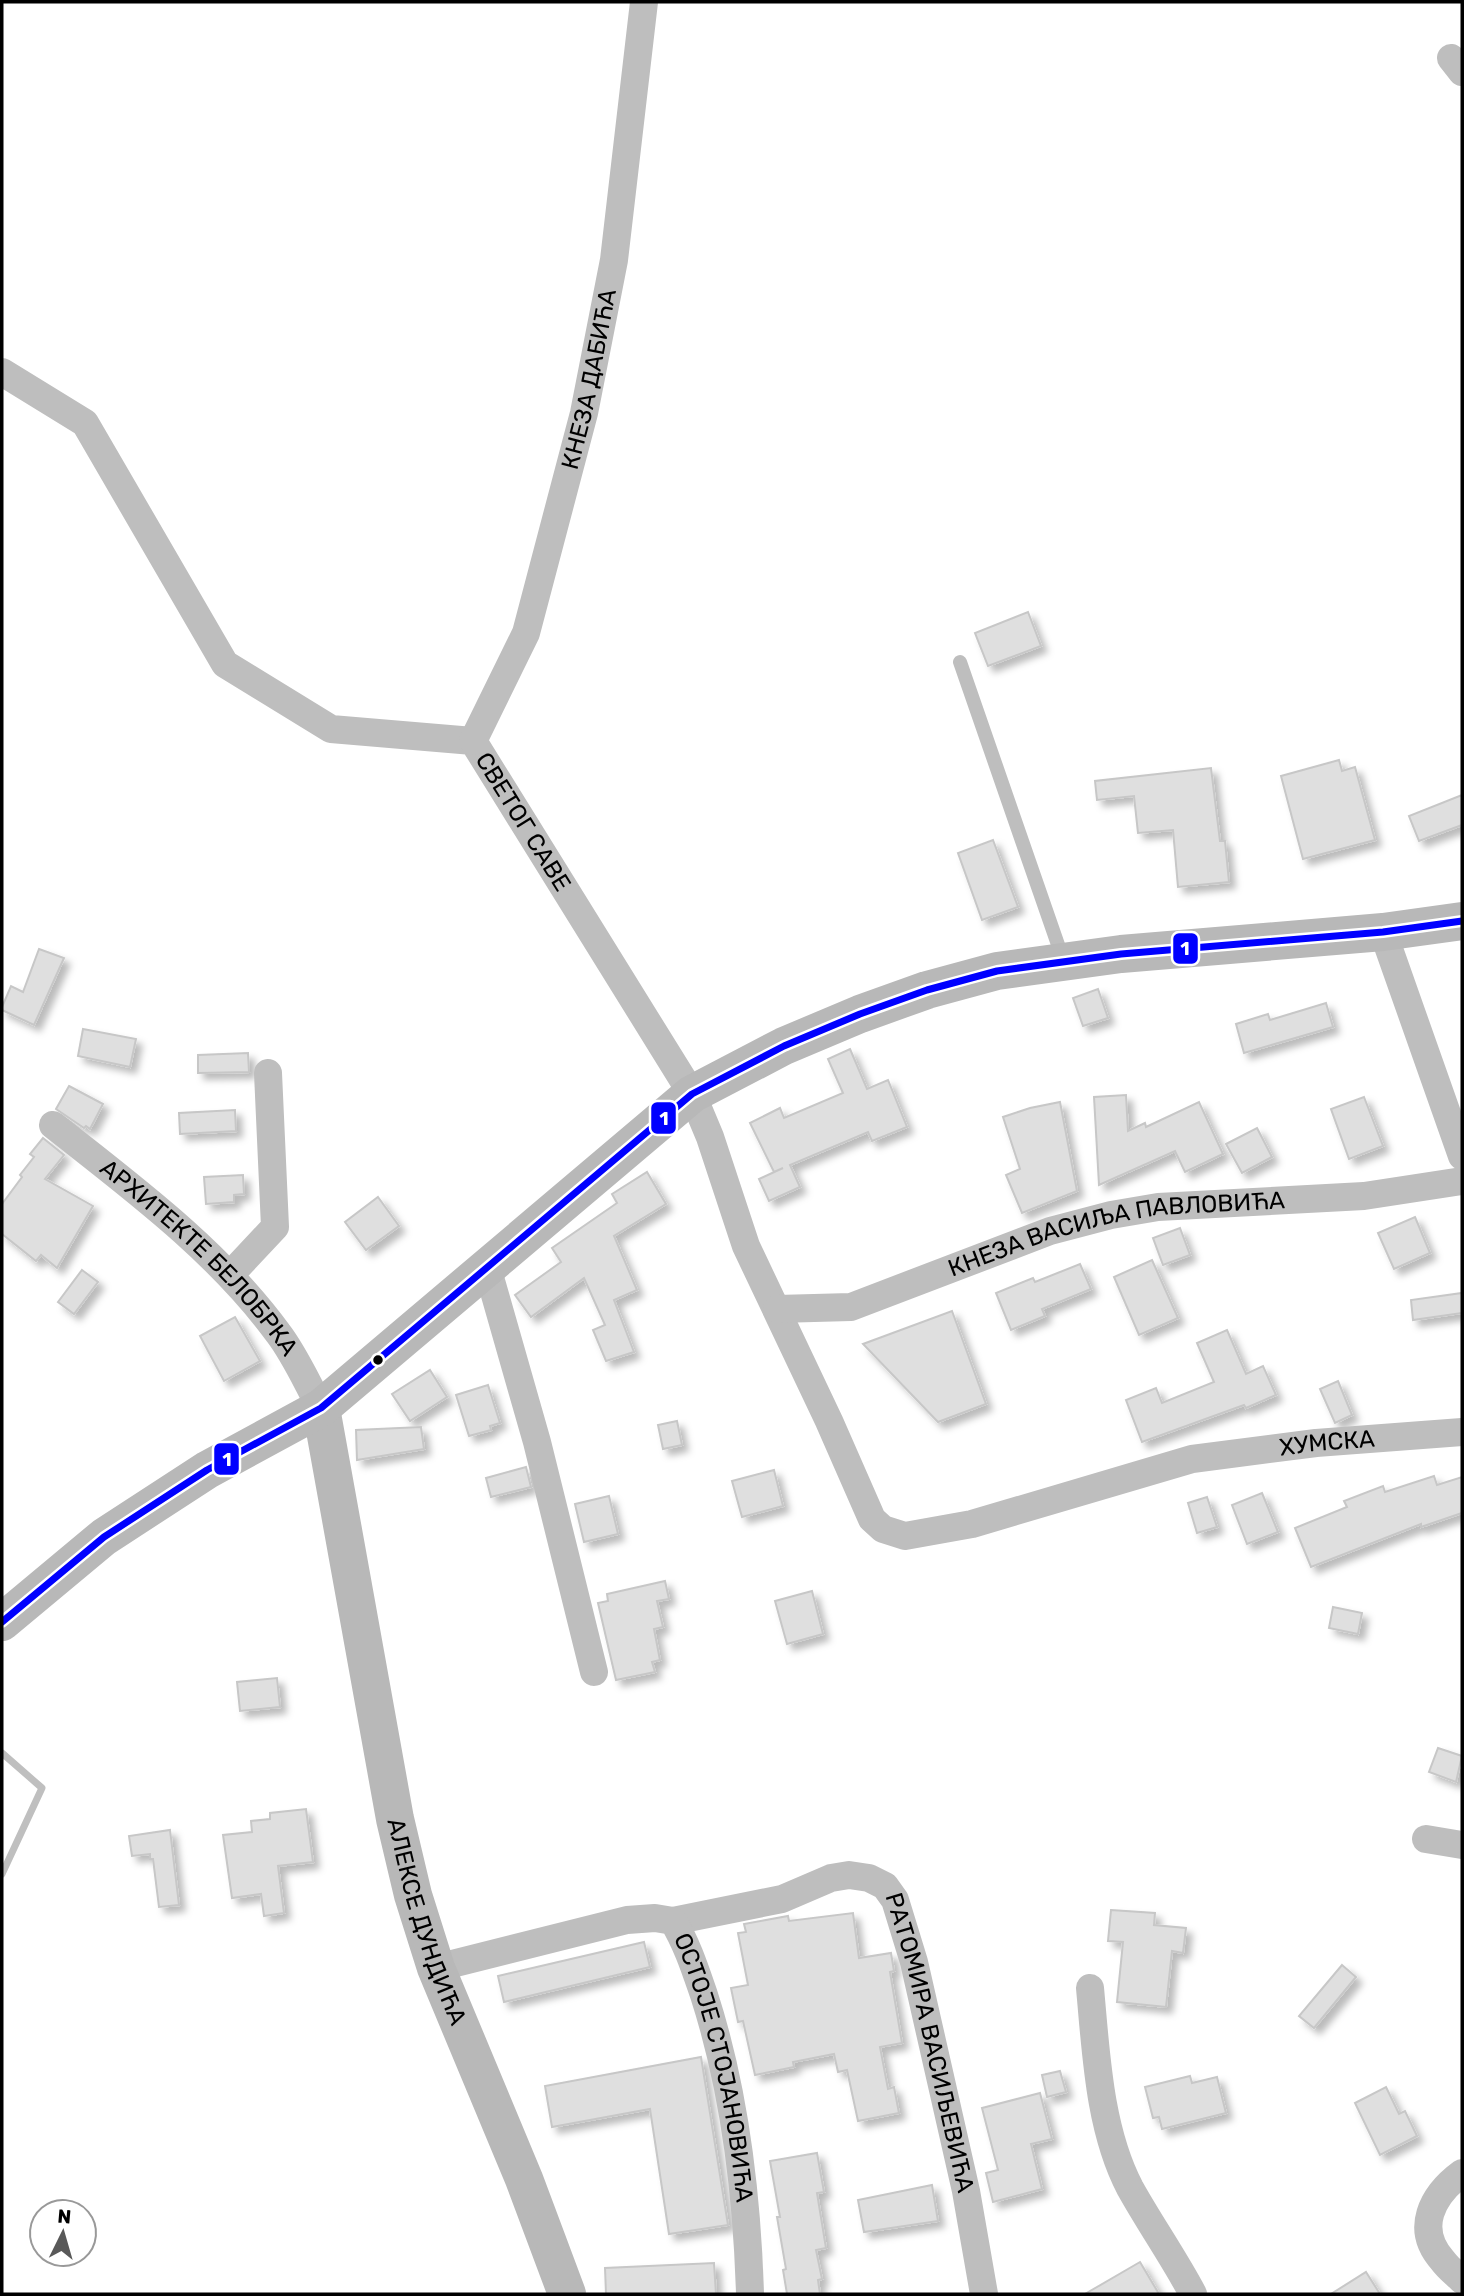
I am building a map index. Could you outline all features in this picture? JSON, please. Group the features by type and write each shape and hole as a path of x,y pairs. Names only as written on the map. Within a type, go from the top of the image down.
{"street":[{"name":"КНЕЗА ДАБИЋА","path":"473,741 526,633 584,412 614,260 644,2"},
{"name":"СВЕТОГ САВЕ","path":"2,372 85,423 225,664 331,729 473,741 692,1094 710,1137 746,1245 777,1309"},
{"path":"2,1622 104,1537 206,1470 321,1408 692,1094 784,1046 927,990 997,971 1121,954 1384,932 1462,922"},
{"path":"1384,932 1462,1156"},
{"path":"230,1275 275,1227 268,1073"},
{"name":"АРХИТЕКТЕ БЕЛОБРКА","path":"53,1125 141,1194 230,1275 280,1334 321,1408"},
{"name":"КНЕЗА ВАСИЉА ПАВЛОВИЋА","path":"777,1309 851,1307 1050,1231 1111,1215 1158,1207 1364,1196 1462,1181"},
{"path":"488,1267 537,1442 594,1672"},
{"name":"ХУМСКА","path":"777,1309 872,1520 883,1529 905,1536 972,1524 1192,1459 1317,1443 1462,1432"},
{"name":"АЛЕКСЕ ДУНДИЋА","path":"321,1408 395,1819 413,1895 436,1968 524,2179 567,2294"},
{"path":"1426,1839 1462,1845"},
{"name":"РАТОМИРА ВАСИЉЕВИЋА","path":"673,1921 782,1899 831,1878 849,1875 869,1878 885,1886 895,1900 914,1962 966,2191 984,2294"},
{"name":"ОСТОЈЕ СТОЈАНОВИЋА","path":"436,1968 627,1920 656,1918 673,1921 687,1943 716,2034 730,2098 748,2231 750,2294"},
{"path":"1090,1988 1098,2065 1116,2154 1130,2187 1193,2294"},
{"path":"1462,2173 1441,2192 1433,2203 1430,2216 1430,2240 1442,2261 1462,2280"}],"lane":[{"path":"960,662 1064,962"}],"building":[{"path":"1028,612 1041,646 988,666 975,633"},
{"path":"1339,760 1342,771 1355,767 1375,840 1303,859 1281,776"},
{"path":"1211,768 1220,841 1225,841 1229,882 1178,887 1173,830 1138,833 1134,796 1097,800 1095,781"},
{"path":"1462,795 1462,825 1419,841 1409,816"},
{"path":"993,840 1018,907 982,920 958,853"},
{"path":"39,949 64,958 34,1025 2,1010 2,1007 11,986 23,992"},
{"path":"1098,989 1108,1018 1083,1026 1073,998"},
{"path":"1326,1003 1333,1027 1244,1053 1236,1024 1268,1014 1270,1020"},
{"path":"83,1029 136,1039 130,1067 78,1056"},
{"path":"850,1049 867,1089 888,1080 907,1127 872,1141 868,1132 790,1165 800,1187 769,1201 759,1179 783,1168 774,1172 750,1123 780,1108 784,1118 843,1093 828,1059"},
{"path":"248,1053 249,1072 198,1073 198,1055"},
{"path":"69,1086 103,1104 90,1129 86,1126 84,1128 56,1109"},
{"path":"1126,1095 1128,1131 1145,1123 1146,1127 1199,1102 1223,1154 1185,1172 1175,1151 1099,1185 1094,1097"},
{"path":"1364,1097 1383,1146 1349,1159 1331,1109"},
{"path":"1060,1102 1077,1191 1022,1213 1006,1175 1020,1169 1003,1117"},
{"path":"235,1110 236,1131 180,1134 179,1113"},
{"path":"1257,1128 1272,1157 1242,1173 1226,1144"},
{"path":"43,1138 64,1155 45,1179 93,1206 57,1268 41,1255 36,1261 2,1234 2,1204 22,1177 20,1175 34,1157 30,1154"},
{"path":"647,1172 666,1204 614,1236 637,1290 614,1300 634,1352 606,1361 593,1330 605,1325 584,1278 531,1317 515,1295 561,1262 552,1248 617,1203 612,1194"},
{"path":"243,1175 244,1194 234,1195 234,1202 206,1204 204,1177"},
{"path":"378,1197 399,1226 366,1250 345,1222"},
{"path":"1415,1217 1430,1253 1394,1269 1378,1233"},
{"path":"1180,1228 1190,1255 1163,1265 1153,1238"},
{"path":"1152,1260 1178,1318 1139,1335 1114,1277"},
{"path":"1080,1264 1091,1289 1042,1309 1045,1316 1011,1330 996,1293 1033,1278 1035,1282"},
{"path":"82,1270 98,1282 74,1314 58,1302"},
{"path":"1462,1293 1462,1313 1413,1320 1411,1300"},
{"path":"952,1311 986,1404 938,1422 863,1344"},
{"path":"235,1317 260,1361 224,1381 200,1336"},
{"path":"1227,1330 1246,1374 1263,1366 1276,1395 1246,1408 1244,1405 1142,1442 1126,1400 1156,1388 1162,1403 1214,1382 1197,1343"},
{"path":"430,1370 447,1397 410,1421 392,1394"},
{"path":"1338,1381 1352,1415 1335,1423 1320,1389"},
{"path":"488,1385 500,1423 490,1426 491,1430 469,1436 456,1395"},
{"path":"677,1421 682,1445 663,1449 658,1425"},
{"path":"421,1427 424,1449 357,1460 356,1430"},
{"path":"526,1467 531,1487 491,1497 486,1478"},
{"path":"774,1470 783,1506 742,1517 732,1481"},
{"path":"1434,1476 1437,1485 1462,1477 1462,1513 1421,1527 1421,1524 1311,1567 1295,1528 1347,1507 1344,1501 1383,1486 1385,1492"},
{"path":"1262,1493 1278,1532 1247,1544 1232,1505"},
{"path":"609,1496 618,1534 584,1542 575,1504"},
{"path":"1207,1497 1217,1527 1197,1533 1188,1503"},
{"path":"665,1581 669,1599 657,1601 663,1627 654,1629 660,1660 652,1662 655,1672 616,1680 598,1603 608,1601 607,1594"},
{"path":"812,1591 823,1634 787,1644 775,1601"},
{"path":"1333,1607 1362,1613 1358,1634 1329,1628"},
{"path":"277,1678 280,1707 240,1711 237,1682"},
{"path":"1438,1748 1462,1756 1456,1782 1429,1772"},
{"path":"306,1809 313,1862 278,1866 284,1913 264,1916 261,1894 232,1898 223,1835 252,1832 251,1821 270,1819 270,1813"},
{"path":"170,1830 179,1905 159,1907 153,1859 150,1859 150,1854 132,1856 129,1836"},
{"path":"1111,1910 1155,1913 1154,1925 1186,1928 1183,1953 1172,1951 1166,2007 1117,2002 1123,1942 1108,1941"},
{"path":"853,1913 859,1958 891,1953 894,1971 890,1972 902,2043 880,2047 888,2089 894,2087 899,2113 858,2121 847,2070 838,2072 834,2054 793,2062 794,2067 755,2075 743,2021 738,2022 731,1988 748,1985 738,1933 746,1932 744,1924 788,1916 789,1921"},
{"path":"644,1942 650,1967 504,2002 498,1976"},
{"path":"1342,1965 1356,1977 1314,2028 1299,2016"},
{"path":"701,2057 728,2225 669,2234 650,2109 552,2127 545,2086"},
{"path":"1060,2071 1066,2092 1047,2097 1042,2075"},
{"path":"1190,2076 1192,2083 1217,2077 1226,2113 1162,2129 1159,2117 1153,2118 1145,2087"},
{"path":"1386,2087 1399,2114 1405,2111 1417,2136 1380,2155 1355,2103"},
{"path":"1040,2093 1052,2139 1031,2144 1042,2189 993,2202 986,2173 998,2170 982,2108"},
{"path":"817,2153 824,2192 817,2193 826,2248 816,2250 822,2279 818,2280 820,2294 787,2294 783,2270 786,2269 777,2217 780,2217 770,2161"},
{"path":"932,2185 938,2221 864,2232 858,2200"},
{"path":"1140,2262 1159,2294 1085,2294"},
{"path":"714,2263 716,2294 606,2294 605,2268"},
{"path":"1366,2272 1380,2294 1331,2294"}],"waterway":[{"path":"2,1753 42,1788 2,1874"}],"transit line":[{"name":"1","path":"2,1622 104,1537 207,1470 321,1408 692,1094 784,1046 927,990 997,971 1121,954 1383,932 1462,921"}]}
